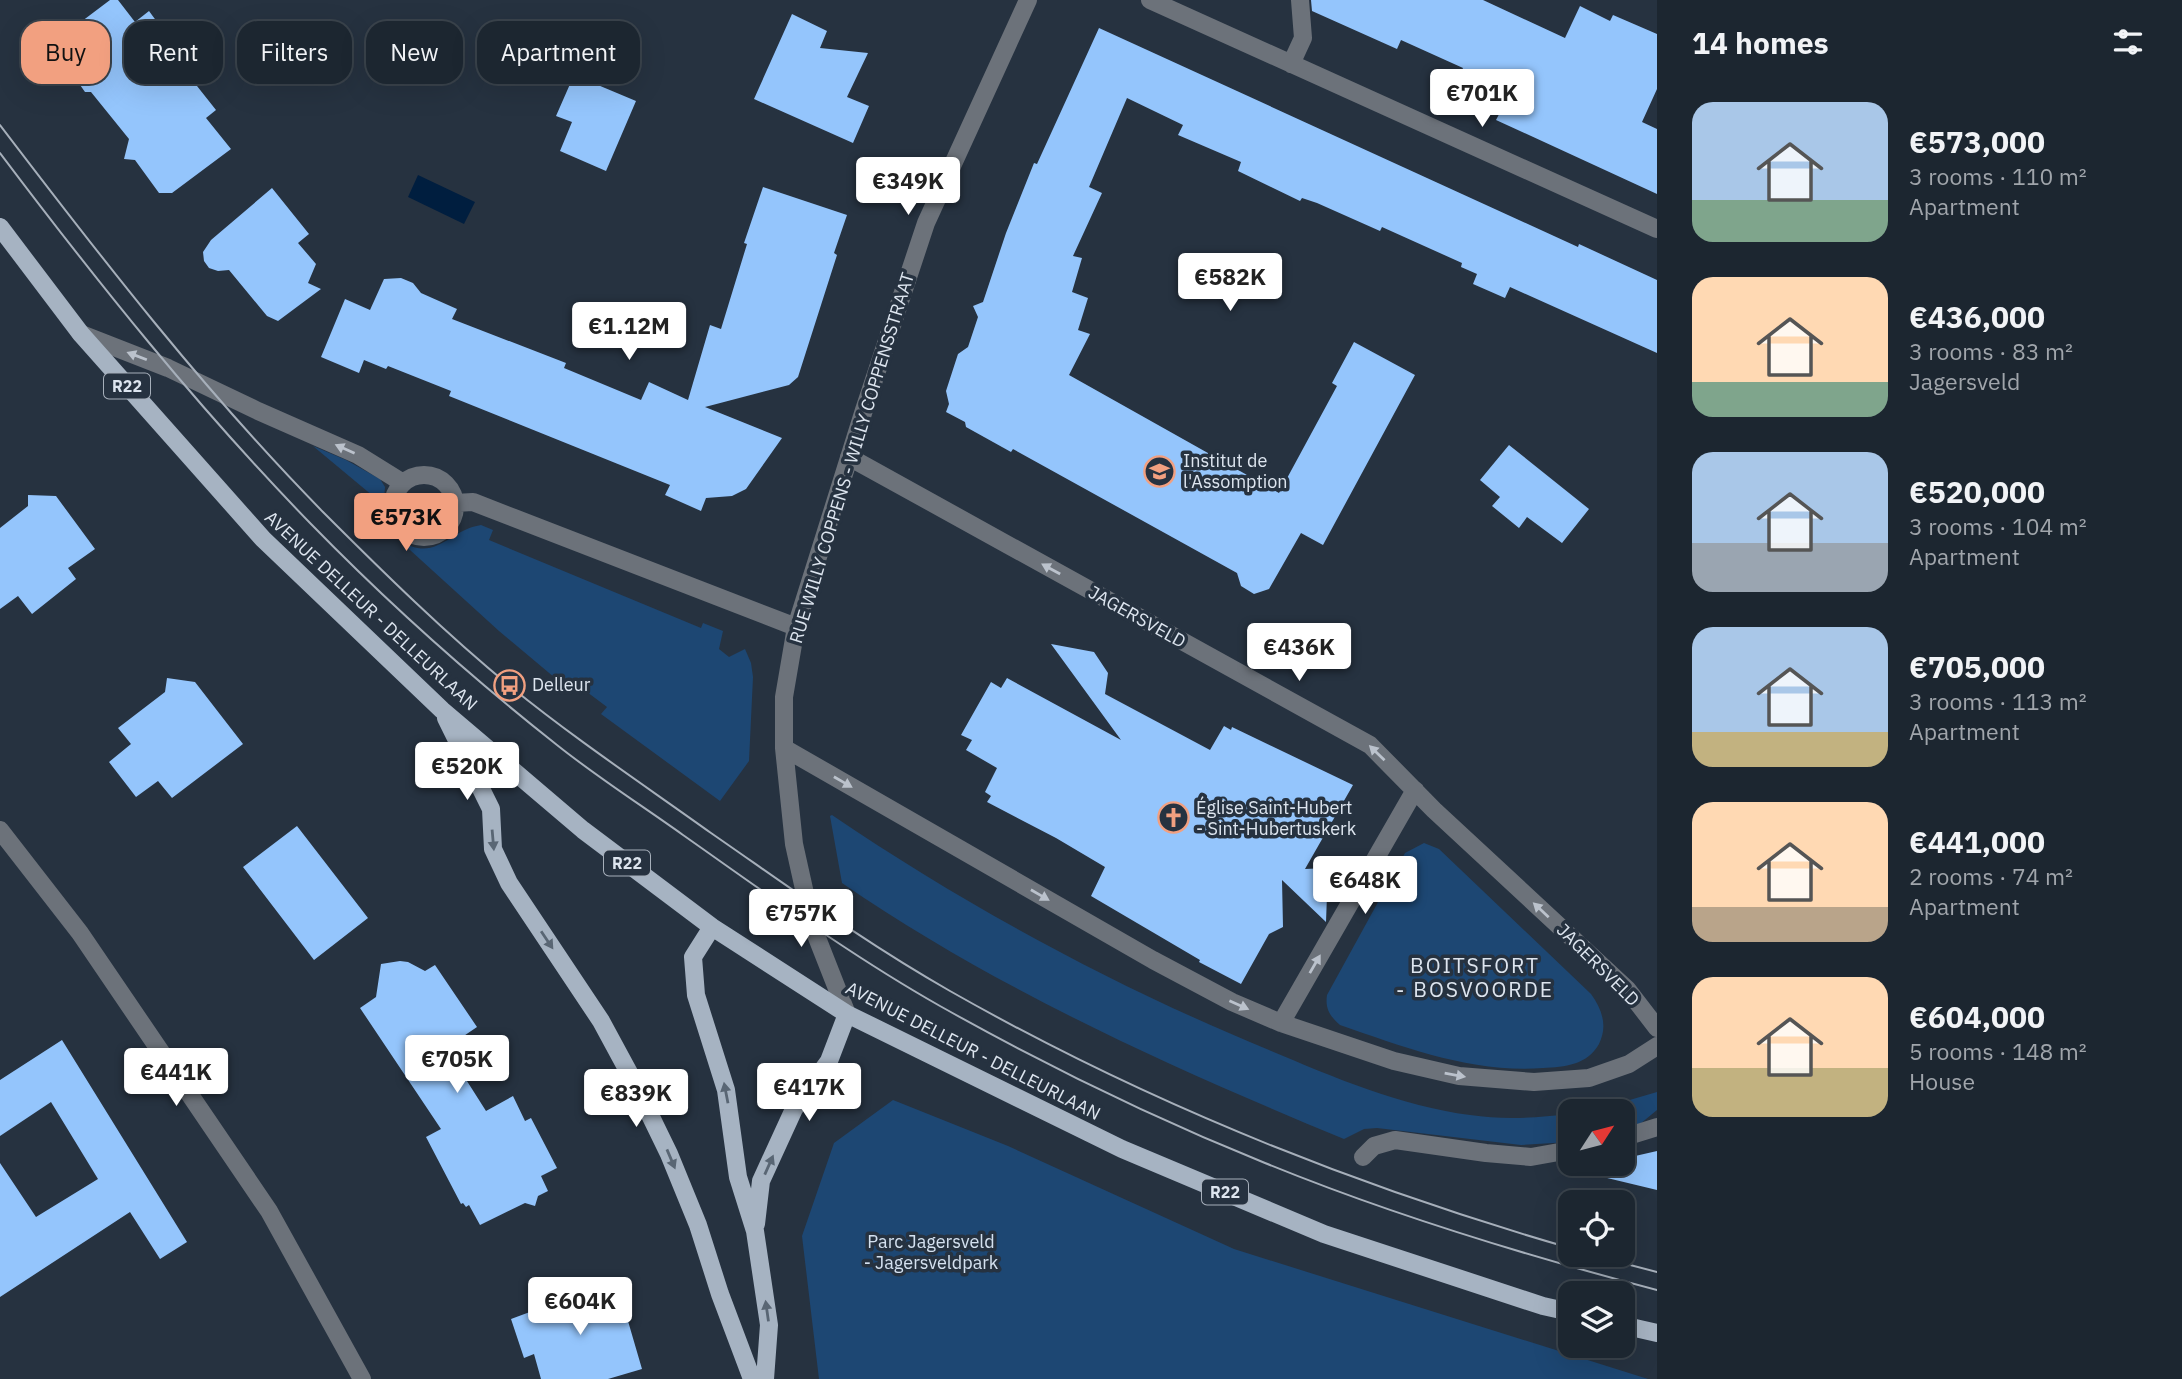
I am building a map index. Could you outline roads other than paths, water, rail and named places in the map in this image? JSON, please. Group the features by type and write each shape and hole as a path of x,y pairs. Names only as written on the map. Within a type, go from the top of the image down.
{"main road":[{"name":"AVENUE DELLEUR - DELLEURLAAN","path":"0,227 81,334 248,525 442,710 583,830 712,927 847,1014 1122,1149 1324,1234 1558,1309"},
{"path":"442,710 491,809 493,849 509,883 601,1021 669,1154 698,1225 752,1379"},
{"path":"712,927 694,957 696,995 726,1090 738,1177 755,1231 769,1325 765,1379"},
{"path":"755,1231 761,1181 794,1109 829,1061 847,1014"},
{"path":"1635,1328 1657,1333"}],"street":[{"name":"RUE WILLY COPPENS - WILLY COPPENSSTRAAT","path":"847,1014 812,925 794,844 784,748 784,697 796,627 926,223 1028,0"},
{"path":"1150,0 1657,229"},
{"path":"1291,64 1303,38 1300,0"},
{"path":"81,334 168,368 358,455 404,483"},
{"name":"JAGERSVELD","path":"849,457 1370,746 1627,989 1657,1028"},
{"path":"436,477 452,492 455,503 454,515 449,525 430,537 419,537 400,525 394,515 393,503 404,483 413,478 436,477"},
{"path":"455,503 473,502 796,627"},
{"path":"784,748 1153,960 1232,1002 1281,1023 1394,1061 1459,1076 1534,1082 1588,1078 1629,1064 1657,1046"},
{"path":"1281,1023 1415,790"},
{"path":"0,830 80,933 269,1211 362,1379"},
{"path":"1635,1134 1657,1127"},
{"path":"1363,1157 1374,1146 1395,1140 1531,1157 1558,1152"}],"tram line":[{"path":"0,125 116,275 196,372 323,512 415,602 486,666 610,762 858,935 1024,1032 1099,1070 1252,1138 1409,1197 1558,1244"},
{"path":"0,153 112,297 189,390 311,524 400,611 572,757 809,923 874,966 980,1028 1100,1090 1223,1146 1410,1217 1558,1263 1657,1290"},
{"path":"1635,1266 1657,1272"}],"place":[{"name":"Institut de l'Assomption","path":"1160,471"},
{"name":"Delleur","path":"509,685"},
{"name":"Église Saint-Hubert - Sint-Hubertuskerk","path":"1173,818"}],"district":[{"name":"BOITSFORT - BOSVOORDE","path":"1475,978"}],"park label":[{"name":"Parc Jagersveld - Jagersveldpark","path":"931,1252"}]}
